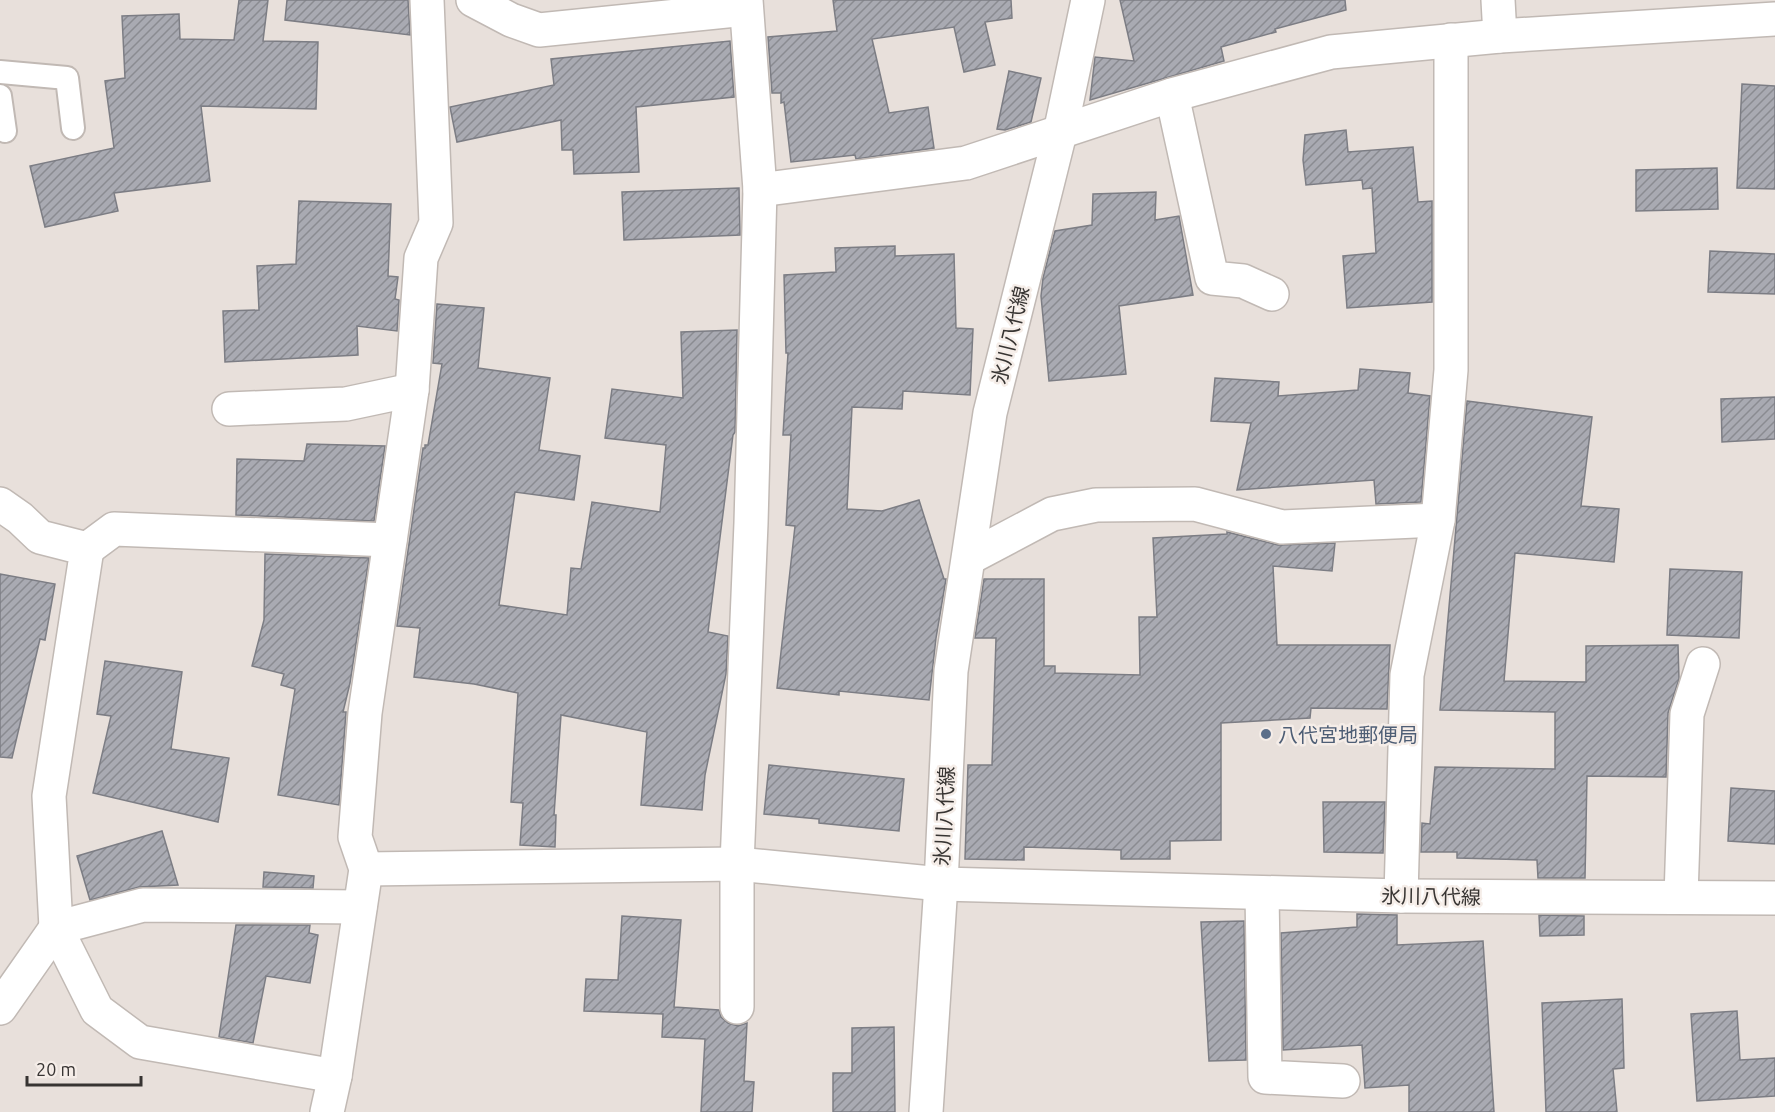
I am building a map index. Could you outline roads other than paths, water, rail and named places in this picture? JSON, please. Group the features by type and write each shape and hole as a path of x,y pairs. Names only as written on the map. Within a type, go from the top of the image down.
{"street":[{"path":"327,1112 335,1076 366,869 355,837 365,713 412,390 421,258 436,223 428,0"},
{"path":"473,0 511,20 539,30 746,4 760,190 751,523 737,864 737,1007"},
{"name":"氷川八代線","path":"1088,0 1060,133 990,413 951,671 941,884 1401,896 1775,898"},
{"path":"1498,0 1500,36"},
{"path":"760,190 966,163 1172,95 1330,52 1500,36 1775,19"},
{"path":"1401,896 1407,675 1438,520 1451,370 1451,40"},
{"path":"1172,95 1212,278 1243,280 1272,294"},
{"path":"229,409 346,404 412,390"},
{"path":"0,504 21,518 40,537 87,549"},
{"path":"969,558 1052,514 1096,505 1196,504 1282,527 1438,520"},
{"path":"335,1076 140,1041 97,1010 56,928 49,796 87,549 114,529 390,540"},
{"path":"1681,897 1687,714 1703,664"},
{"path":"366,869 737,864 941,884 926,1112"},
{"path":"1262,892 1265,1077 1343,1081"},
{"path":"0,1008 56,928 143,905 360,907"}],"lane":[{"path":"0,72 67,78 73,128"},
{"path":"0,96 5,131"}],"place":[{"name":"八代宮地郵便局","path":"1266,734"}]}
